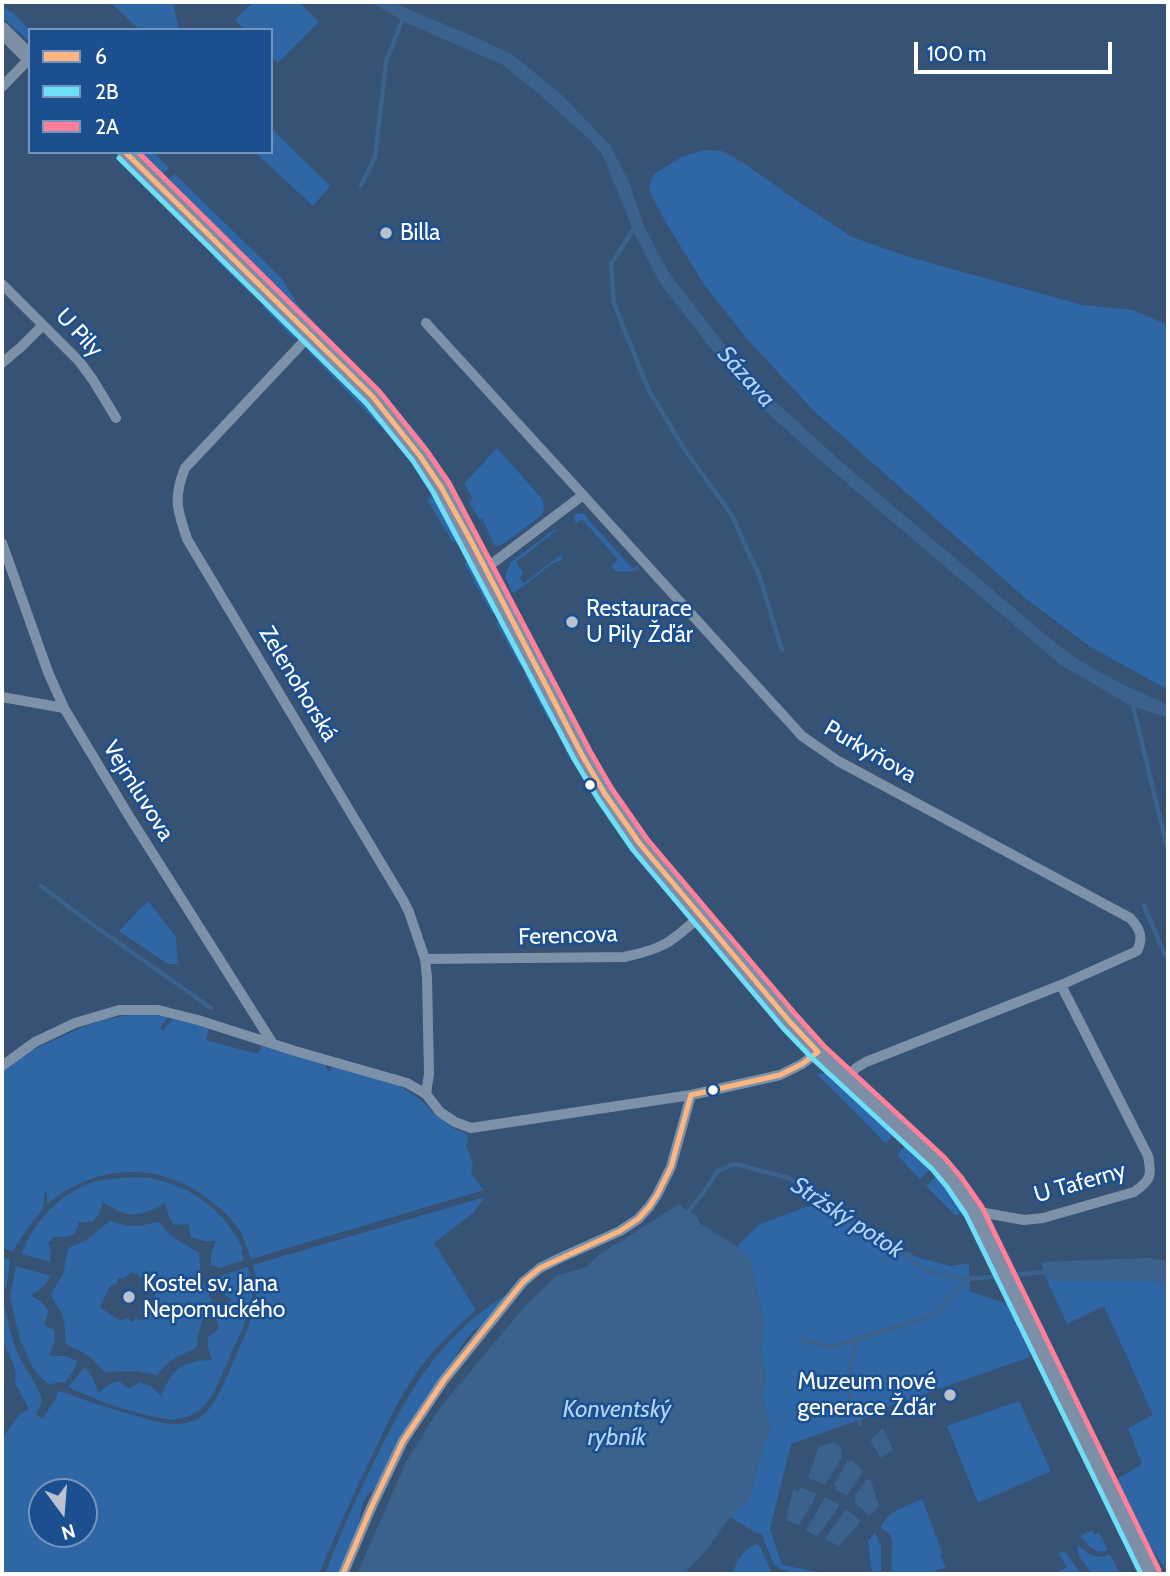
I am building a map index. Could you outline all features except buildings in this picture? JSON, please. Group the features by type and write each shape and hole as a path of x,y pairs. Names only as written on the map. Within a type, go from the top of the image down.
{"main road":[{"path":"2,30 28,56"},
{"path":"127,154 373,397 441,487 582,755 640,844 790,1022 818,1052 938,1163 954,1182 974,1212 1151,1574"}],"street":[{"path":"2,87 28,60"},
{"name":"U Pily","path":"2,284 79,361 116,418"},
{"name":"Purkyňova","path":"426,323 802,736 838,761 1130,918 1140,931 1141,944 1137,951 1060,985"},
{"path":"2,363 43,324"},
{"name":"Zelenohorská","path":"310,335 185,468 178,485 177,509 187,539 403,900 413,923 425,959 427,977 429,1074 426,1094"},
{"path":"485,569 583,495"},
{"name":"Vejmluvova","path":"2,543 48,672 64,708 273,1044"},
{"path":"2,697 64,708"},
{"name":"Ferencova","path":"425,959 624,957 649,952 673,941 700,916"},
{"path":"848,1079 856,1068 866,1062 1060,985"},
{"name":"U Taferny","path":"974,1212 1024,1220 1043,1218 1134,1192 1149,1179 1151,1170 1148,1156 1060,985"},
{"path":"2,1066 35,1042 75,1023 119,1010 158,1010 407,1083 426,1094 440,1112 454,1122 471,1128 691,1095 780,1075 818,1052"},
{"path":"343,1574 403,1441 444,1381 523,1282 540,1268 620,1231 638,1219 649,1207 671,1167 691,1095"}],"shaded area":[{"path":"110,2 173,2 179,28 138,28"},
{"path":"253,2 299,2 319,22 278,63 273,58 273,28 243,28 235,20"},
{"path":"2,7 13,13 28,28 28,40 2,17"},
{"path":"273,130 330,186 313,206 257,154 273,154"},
{"path":"704,150 722,151 744,163 852,237 909,257 1082,305 1133,310 1168,325 1168,690 1089,646 1025,598 814,411 747,339 703,283 649,190 655,173 682,157"},
{"path":"142,154 155,154 169,168 162,175"},
{"path":"175,174 282,279 298,305 389,400 423,440 440,466 356,367 167,180"},
{"path":"217,253 254,290 251,294 213,257"},
{"path":"268,301 295,329 294,339 263,307"},
{"path":"307,350 314,350 383,422 379,425"},
{"path":"497,448 543,500 544,509 542,515 498,546 494,545 482,518 479,519 469,502 472,497 464,484"},
{"path":"434,496 458,540 453,543 427,499"},
{"path":"578,513 587,515 633,569 637,566 640,569 615,571 611,566 618,560 582,519 575,522 574,516"},
{"path":"557,530 516,562 523,573 520,579 524,583 562,554 562,560 553,563 512,592 505,576 511,562"},
{"path":"469,561 497,612 492,614 464,563"},
{"path":"501,619 524,664 520,666 496,623"},
{"path":"528,672 552,717 548,719 524,674"},
{"path":"148,901 176,937 178,964 168,964 119,931"},
{"path":"136,1014 169,1016 160,1028 163,1031 174,1017 209,1029 206,1040 258,1054 262,1046 325,1063 328,1071 332,1070 331,1064 400,1086 453,1128 467,1134 466,1146 472,1163 471,1174 484,1190 251,1259 238,1228 207,1198 168,1177 126,1172 85,1181 47,1204 45,1192 43,1209 13,1251 2,1249 2,1071 30,1051 85,1026"},
{"path":"825,1073 894,1134 886,1144 817,1074"},
{"path":"906,1144 930,1170 920,1179 897,1155"},
{"path":"937,1176 962,1208 957,1216 926,1186"},
{"path":"141,1177 173,1184 215,1210 235,1235 243,1250 244,1260 219,1268 211,1265 216,1241 191,1237 188,1224 174,1225 165,1203 148,1212 127,1214 103,1202 99,1214 92,1222 79,1222 75,1234 52,1237 53,1240 48,1242 50,1262 21,1254 43,1217 76,1190 103,1180"},
{"path":"485,1197 473,1213 434,1243 476,1310 433,1352 406,1389 359,1482 319,1574 2,1574 2,1438 20,1414 29,1409 15,1383 15,1370 2,1335 2,1295 16,1349 42,1402 36,1414 42,1419 61,1391 153,1421 180,1424 202,1416 218,1395 254,1310 253,1265"},
{"path":"808,1206 836,1210 871,1226 916,1257 950,1266 969,1263 970,1292 1010,1305 1026,1335 1030,1357 791,1444 770,1529 782,1565 829,1574 794,1573 774,1565 761,1533 758,1534 730,1517 749,1499 765,1440 771,1430 762,1395 766,1379 761,1351 764,1324 751,1262 738,1247 760,1224"},
{"path":"110,1221 128,1226 157,1222 171,1236 199,1253 201,1277 212,1301 198,1334 195,1349 174,1359 157,1375 136,1371 104,1372 88,1356 67,1345 62,1314 51,1294 63,1274 68,1248 85,1241","holes":["131,1272 139,1277 149,1276 150,1286 157,1292 154,1298 158,1307 149,1312 148,1318 136,1318 131,1322 127,1318 121,1320 100,1307 110,1286 116,1286 118,1278 124,1279"]},
{"path":"2,1257 10,1262 6,1289 2,1278"},
{"path":"16,1266 51,1276 43,1287 31,1295 49,1311 44,1324 55,1331 49,1356 65,1356 77,1361 65,1383 50,1385 41,1378 20,1340 10,1297"},
{"path":"248,1267 253,1291 245,1323 219,1382 205,1405 197,1412 178,1419 158,1418 118,1407 68,1387 85,1367 94,1380 98,1393 119,1381 129,1389 140,1382 152,1387 161,1396 179,1368 193,1362 212,1360 208,1337 219,1329 215,1316 232,1300 217,1284 218,1277"},
{"path":"1044,1274 1055,1281 1155,1281 1168,1286 1168,1573 1137,1526 1116,1480 1142,1464 1128,1428 1153,1415 1104,1306 1067,1324"},
{"path":"513,1291 488,1321 473,1331 462,1345 364,1502 355,1539 340,1574 325,1574 372,1467 418,1381 467,1324"},
{"path":"1019,1401 1051,1471 978,1503 947,1426"},
{"path":"922,1499 946,1568 935,1570 938,1574 894,1574 891,1565 891,1538 889,1533 880,1527 891,1513"},
{"path":"1092,1530 1094,1535 1099,1532 1108,1550 1096,1550 1080,1536"},
{"path":"875,1533 881,1545 881,1574 872,1574 868,1541"},
{"path":"757,1544 774,1574 732,1574 744,1552"},
{"path":"1079,1546 1097,1557 1110,1554 1120,1574 1092,1574 1079,1556"},
{"path":"1063,1551 1081,1574 1054,1574 1067,1567 1059,1554"}],"water":[{"name":"Sázava","path":"370,2 396,2 513,55 563,96 610,145 629,182 644,226 669,273 753,381 845,465 1058,645 1111,678 1168,704 1168,718 1129,705 1061,665 816,457 747,394 661,285 635,235 603,156 592,142 541,96 503,65 407,23"},
{"name":"Konventský rybník","path":"679,1204 695,1214 701,1224 738,1247 751,1262 764,1324 761,1351 766,1379 762,1395 771,1430 765,1440 749,1499 730,1517 705,1552 684,1574 357,1574 406,1462 439,1409 525,1306 556,1276 586,1267 600,1254"},
{"path":"1148,1258 1168,1261 1168,1286 1155,1281 1055,1281 1044,1274 1041,1262"},
{"path":"883,1428 893,1450 881,1458 870,1440"},
{"path":"834,1442 842,1449 841,1459 825,1485 808,1478 819,1446"},
{"path":"852,1460 863,1471 847,1496 835,1489 834,1485 847,1461"},
{"path":"866,1480 871,1480 879,1506 870,1516 854,1502"},
{"path":"800,1487 816,1493 799,1525 786,1520 793,1489 798,1491"},
{"path":"825,1497 840,1505 817,1537 806,1530"},
{"path":"846,1509 861,1521 839,1546 825,1539"}],"waterway":[{"path":"361,185 375,157 386,62 403,18"},
{"path":"635,227 611,264 614,304 649,391 683,447 731,514 759,575 782,650"},
{"path":"1132,702 1168,851"},
{"path":"41,886 211,1008"},
{"path":"1144,906 1168,959"},
{"name":"Stržský potok","path":"686,1214 718,1171 735,1164 789,1178 928,1271 967,1279 1001,1276"},
{"name":"Stržský potok","path":"1010,1275 1046,1272"},
{"path":"801,1340 831,1347 935,1315 967,1279"},
{"path":"855,1339 848,1385 860,1424"}],"transit line":[{"name":"6","path":"127,154 373,397 420,456 471,541 605,794 640,844 818,1052 780,1075 691,1095 671,1167 649,1207 638,1219 620,1231 540,1268 523,1282 444,1380 403,1441 343,1574"},
{"name":"2A","path":"140,154 379,391 449,483 590,751 612,789 647,839 824,1046 944,1157 961,1177 982,1207 1159,1570"},
{"name":"2B","path":"119,158 366,403 413,461 433,492 574,759 633,850 783,1028 932,1169 947,1187 966,1215 1141,1574"}],"place":[{"name":"Billa","path":"386,233"},
{"name":"Restaurace U Pily Žďár","path":"572,622"},
{"name":"Kostel sv. Jana Nepomuckého","path":"129,1297"},
{"name":"Muzeum nové generace Žďár","path":"950,1395"}]}
